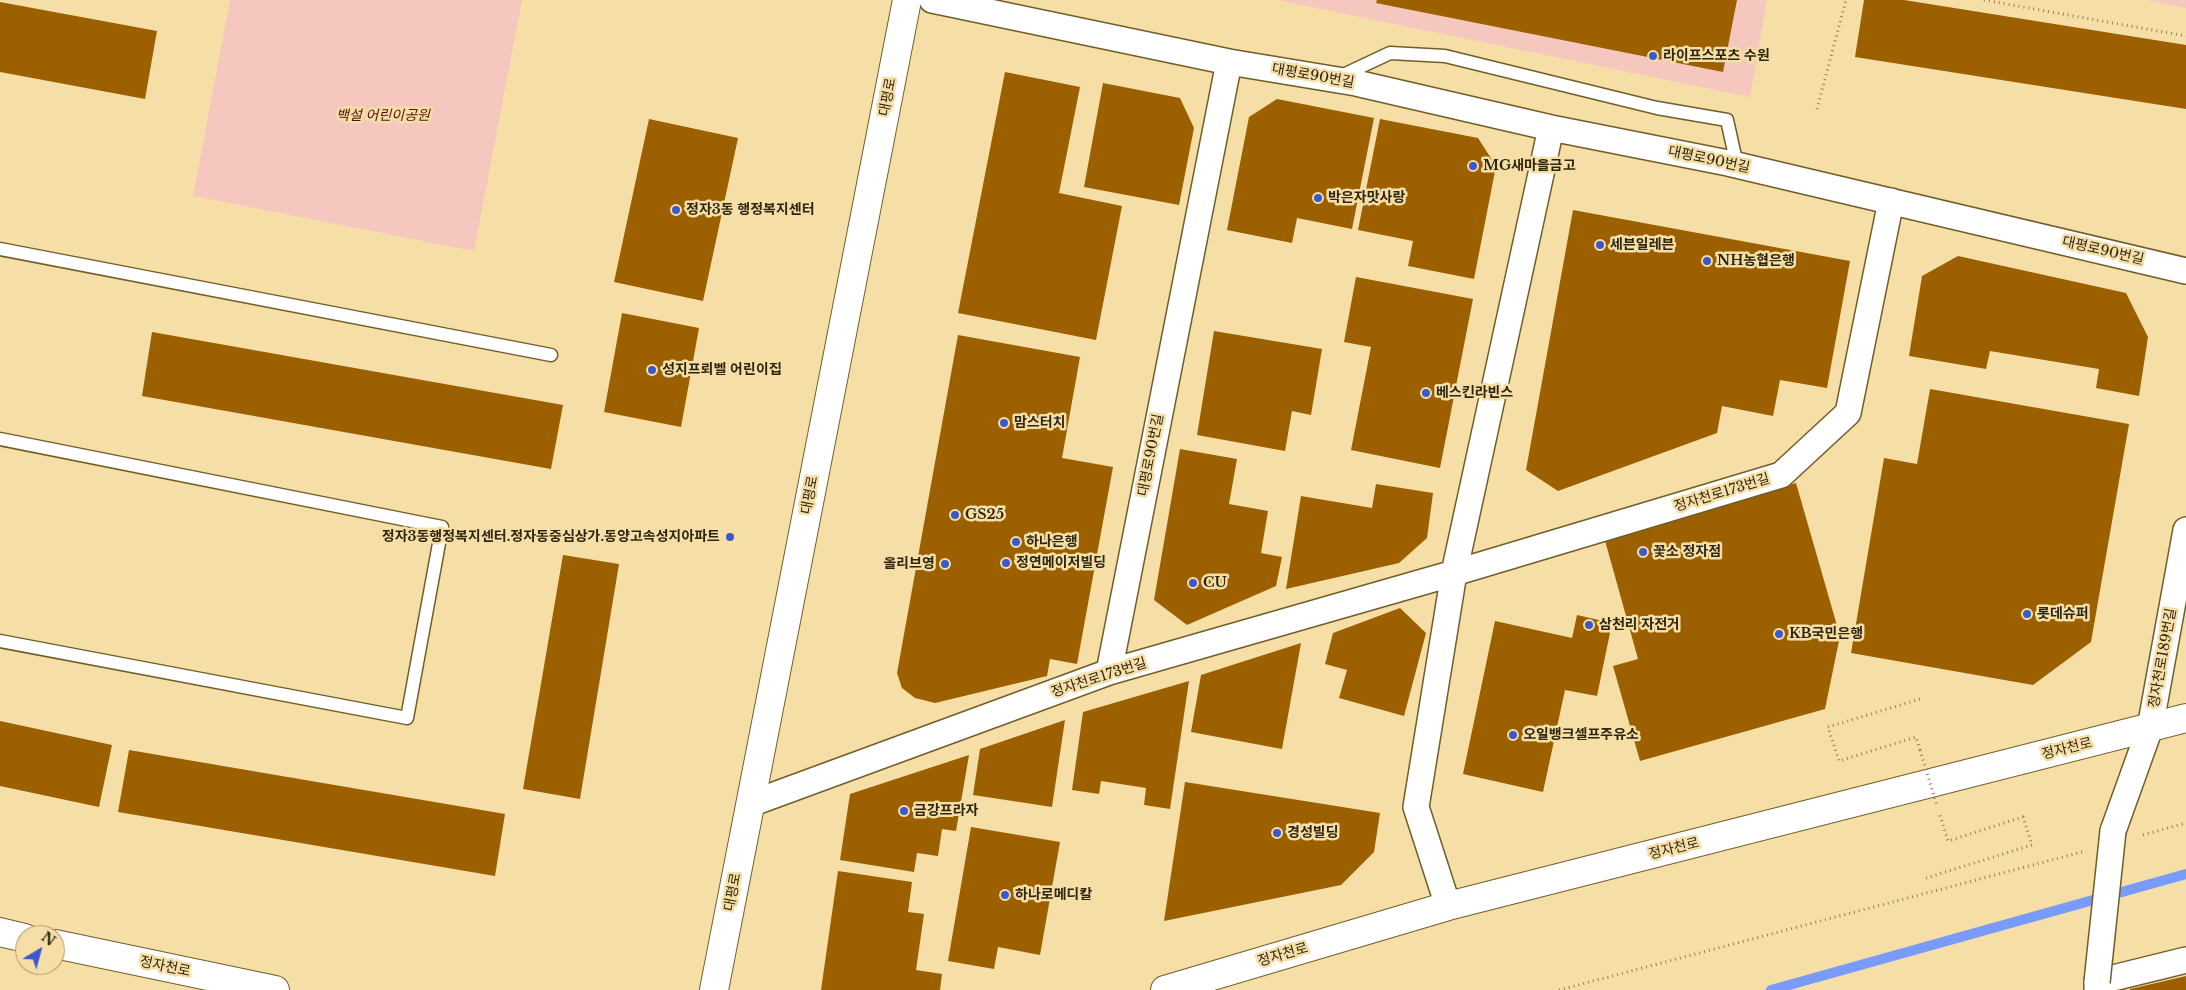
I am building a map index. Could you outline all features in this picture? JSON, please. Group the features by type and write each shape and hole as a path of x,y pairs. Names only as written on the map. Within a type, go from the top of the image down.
{"street":[{"name":"대평로","path":"714,990 907,0"},
{"name":"대평로90번길","path":"932,0 1229,62 1333,80 1551,128 1737,165 2186,271"},
{"name":"대평로90번길","path":"1108,672 1229,62"},
{"path":"1448,906 1416,807 1454,573 1551,128"},
{"name":"정자천로173번길","path":"750,804 1108,672 1454,573 1781,475 1848,413 1891,201"},
{"name":"정자천로189번길","path":"2097,986 2112,831 2150,728 2186,530"},
{"name":"정자천로","path":"1165,990 1448,906 2186,718"},
{"path":"0,932 15,936"},
{"name":"정자천로","path":"65,946 275,990"},
{"path":"2097,986 2186,960"}],"lane":[{"path":"1333,80 1390,53 1445,56 1657,108 1727,120 1737,165"},
{"path":"0,249 551,355"},
{"path":"0,439 442,526 407,718 0,641"}],"path":[{"path":"1816,109 1846,0"},
{"path":"1984,0 2186,36"},
{"path":"1920,699 1828,727 1839,761 1916,737 1948,841 2023,817 2032,845 1926,878"},
{"path":"2138,836 2186,823"},
{"path":"1559,990 2090,849"}],"green space":[{"name":"백설 어린이공원","path":"230,0 522,0 474,251 193,196"},
{"name":"라이프스포츠 수원","path":"1277,0 1767,0 1750,97"},
{"path":"2147,0 2186,0 2186,8"}],"building":[{"path":"1377,0 1737,0 1723,72 1376,3"},
{"path":"1864,0 1904,0 2186,45 2186,109 1855,57"},
{"path":"0,2 157,31 145,99 0,72"},
{"path":"1005,72 1080,87 1059,193 1122,206 1096,340 958,313"},
{"path":"1103,83 1180,98 1194,128 1179,205 1084,187"},
{"path":"1277,99 1374,118 1352,229 1297,218 1292,243 1227,230 1249,117"},
{"name":"정자3동 행정복지센터","path":"649,119 738,138 703,301 614,282"},
{"path":"1380,119 1478,138 1496,166 1474,279 1408,266 1413,241 1358,230"},
{"path":"1573,210 1850,261 1827,388 1780,380 1773,416 1722,406 1717,433 1558,491 1526,470"},
{"path":"1958,256 2126,293 2148,337 2139,396 2096,388 2099,369 1990,351 1986,369 1909,356 1922,276"},
{"path":"1356,277 1473,299 1440,468 1351,450 1371,347 1344,342"},
{"name":"성지프뢰벨 어린이집","path":"622,313 699,328 681,427 604,412"},
{"path":"1214,331 1322,349 1311,415 1292,411 1285,451 1197,435"},
{"path":"152,332 563,405 551,469 142,396"},
{"name":"정연메이저빌딩","path":"958,335 1080,357 1062,458 1113,467 1077,664 1050,659 1047,676 935,703 915,698 902,688 897,673"},
{"path":"1930,389 2129,424 2091,642 2033,685 1851,653 1884,458 1917,464"},
{"path":"1180,449 1237,459 1229,504 1268,511 1261,553 1282,557 1276,586 1187,625 1154,600"},
{"path":"1796,483 1840,636 1825,709 1640,761 1613,666 1638,659 1604,537"},
{"path":"1376,484 1433,493 1427,538 1399,563 1286,589 1301,496 1372,508"},
{"path":"563,555 619,564 580,799 523,789"},
{"path":"1400,608 1426,633 1404,716 1339,698 1347,670 1325,664 1333,633"},
{"name":"오일뱅크셀프주유소","path":"1577,615 1612,623 1597,696 1565,690 1543,792 1463,774 1495,621 1572,638"},
{"path":"1301,643 1282,749 1191,732 1201,675"},
{"path":"1189,681 1170,809 1144,805 1146,788 1101,781 1099,794 1072,790 1083,712"},
{"path":"1065,720 1052,807 973,795 980,749"},
{"path":"0,721 112,745 99,807 0,786"},
{"path":"129,750 505,814 495,876 118,812"},
{"name":"금강프라자","path":"969,755 956,831 942,829 938,856 917,853 914,872 840,860 850,794"},
{"name":"경성빌딩","path":"1185,782 1380,813 1374,852 1341,885 1164,921"},
{"name":"하나로메디칼","path":"971,827 1060,842 1040,955 998,947 994,969 948,961"},
{"path":"838,871 912,882 908,912 924,914 916,970 942,974 940,990 821,990"},
{"path":"2186,976 2186,990 2130,990 2130,989"}],"waterway":[{"path":"1771,990 2186,874"}],"place":[{"name":"라이프스포츠 수원","path":"1653,56"},
{"name":"MG새마을금고","path":"1473,166"},
{"name":"박은자맛사랑","path":"1318,198"},
{"name":"정자3동 행정복지센터","path":"676,210"},
{"name":"세븐일레븐","path":"1600,245"},
{"name":"NH농협은행","path":"1707,261"},
{"name":"성지프뢰벨 어린이집","path":"652,370"},
{"name":"베스킨라빈스","path":"1426,393"},
{"name":"맘스터치","path":"1004,423"},
{"name":"GS25","path":"955,515"},
{"name":"정자3동행정복지센터.정자동중심상가.동양고속성지아파트","path":"730,537"},
{"name":"하나은행","path":"1016,542"},
{"name":"꽃소 정자점","path":"1643,552"},
{"name":"정연메이저빌딩","path":"1006,563"},
{"name":"올리브영","path":"945,564"},
{"name":"CU","path":"1193,583"},
{"name":"롯데슈퍼","path":"2027,614"},
{"name":"삼천리 자전거","path":"1589,625"},
{"name":"KB국민은행","path":"1779,634"},
{"name":"오일뱅크셀프주유소","path":"1513,735"},
{"name":"금강프라자","path":"904,811"},
{"name":"경성빌딩","path":"1277,833"},
{"name":"하나로메디칼","path":"1005,895"}]}
